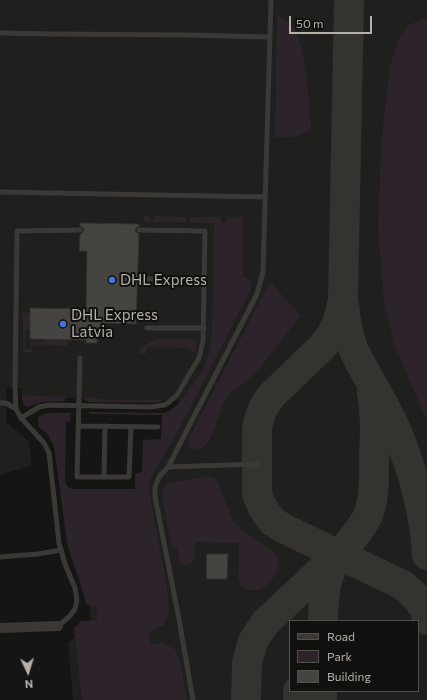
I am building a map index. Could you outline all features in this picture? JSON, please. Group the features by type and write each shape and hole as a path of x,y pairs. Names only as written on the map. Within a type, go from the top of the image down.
{"street":[{"path":"0,628 58,626"}],"lane":[{"path":"193,700 155,497 155,487 159,477 168,467 260,285 263,272 270,0"},
{"path":"0,33 270,37"},
{"path":"0,192 265,197"},
{"path":"58,626 69,618 75,609 77,600 75,588 59,544 49,453 44,443 21,418 16,409 16,231 80,230"},
{"path":"21,418 39,407 49,405 150,407 164,405 177,395 199,358 203,340 205,231 139,230"},
{"path":"149,279 205,279"},
{"path":"147,328 204,328"},
{"path":"80,358 77,477 129,477 131,427"},
{"path":"0,403 6,403 16,409"},
{"path":"78,426 158,427"},
{"path":"104,477 105,426"},
{"path":"168,467 258,464"},
{"path":"0,556 38,554 61,550"}],"shaded area":[{"path":"0,0 427,0 427,700 73,700 68,643 91,623 88,591 183,401 22,397 22,388 7,387 6,422 29,441 32,465 0,475"}],"green space":[{"path":"277,14 297,33 303,55 308,89 311,130 294,137 275,137"},
{"path":"427,18 427,421 395,346 384,302 378,226 381,147 389,70 398,40 408,25"},
{"path":"144,216 150,216 150,221 155,221 155,216 185,217 186,222 190,222 190,217 221,217 221,223 226,223 226,217 243,217 243,276 250,279 252,284 251,289 197,396 148,485 168,593 169,613 164,625 149,633 151,644 162,643 175,649 181,666 187,700 82,700 74,629 81,621 97,620 96,606 89,606 86,604 69,550 54,447 48,435 38,426 38,417 49,413 70,413 71,421 66,422 65,483 69,488 135,489 135,474 142,472 143,440 161,439 162,415 89,414 89,412 163,413 169,411 177,405 202,372 208,357 212,337 214,223 145,222"},
{"path":"270,282 300,315 260,368 228,395 211,437 206,445 199,450 191,449 188,443 190,436"},
{"path":"23,313 31,314 30,330 26,330 25,349 33,349 33,352 23,352"},
{"path":"165,338 194,339 197,342 197,347 194,353 187,348 147,347 146,354 138,354 139,350 145,345"},
{"path":"44,339 68,339 68,346 31,345 31,342 44,342"},
{"path":"22,395 65,397 65,401 41,402 27,407 23,404"},
{"path":"84,397 95,397 96,399 163,400 151,403 89,402 85,400"},
{"path":"208,476 216,479 233,521 246,533 276,554 279,563 275,575 269,584 259,590 249,590 241,586 238,579 239,543 195,542 194,560 190,564 186,565 180,565 177,548 172,548 162,492 169,483"}],"building":[{"name":"DHL Express","path":"80,223 139,224 135,230 139,234 136,324 101,323 101,333 98,333 97,343 86,343 86,340 30,339 30,308 86,309 87,251 79,251 80,234 84,230 80,226"},
{"path":"207,554 228,554 227,579 207,579"}],"taxiway":[{"path":"349,0 343,298 348,330 353,348 392,421 413,477 424,524 427,555"},
{"path":"343,300 338,321 331,335 322,347 271,396 261,412 257,431 257,494 263,508 272,521 283,528 403,585 416,597 425,610 427,620"},
{"path":"246,700 247,663 253,641 265,623 347,546 368,515 372,501 374,480 375,425 372,393"},
{"path":"323,620 324,596 327,581 329,573 337,558"},
{"path":"298,692 298,700"},
{"path":"322,692 322,700"}],"place":[{"name":"DHL Express","path":"112,280"},
{"name":"DHL Express Latvia","path":"63,324"}]}
